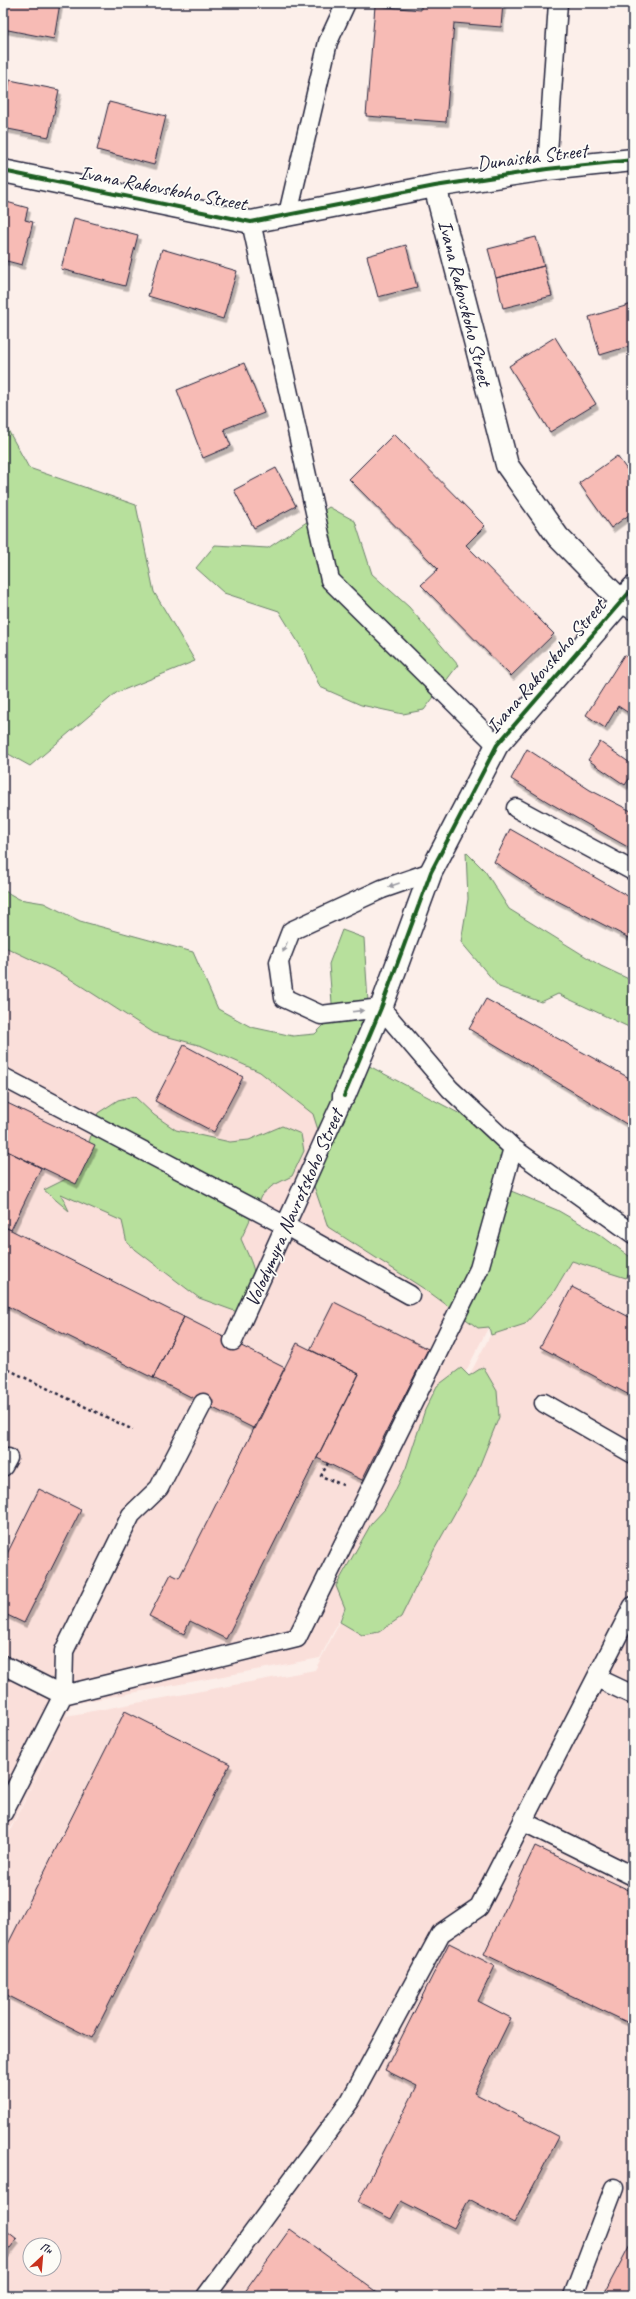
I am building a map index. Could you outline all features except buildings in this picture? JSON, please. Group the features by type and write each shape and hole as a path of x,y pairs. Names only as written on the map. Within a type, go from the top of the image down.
{"street":[{"name":"Dunaiska Street","path":"435,186 547,169 633,160"},
{"name":"Ivana Rakovskoho Street","path":"3,171 251,222 435,186 507,465 558,537 629,599 497,745 431,872 381,1008"},
{"name":"Volodymyra Navrotskoho Street","path":"344,1096 381,1008"}],"lane":[{"path":"288,214 328,42 346,3"},
{"path":"547,169 558,3"},
{"path":"251,222 330,580 497,745"},
{"path":"516,808 633,871"},
{"path":"431,872 382,889 291,931 279,962 284,998 321,1015 381,1008 450,1089 513,1148 633,1234"},
{"path":"3,1077 286,1226 410,1295"},
{"name":"Volodymyra Navrotskoho Street","path":"233,1341 344,1096"},
{"path":"3,1665 63,1695 297,1638 479,1269 513,1148"},
{"path":"3,1813 63,1695 64,1651 131,1515 159,1488 203,1403"},
{"path":"544,1403 633,1454"},
{"path":"206,2296 350,2101 441,1933 480,1907 633,1606"},
{"path":"597,1678 633,1695"},
{"path":"524,1822 633,1876"},
{"path":"573,2296 614,2188"}],"path":[{"path":"3,1367 132,1430"},
{"path":"328,1463 322,1476 343,1486"}],"shaded area":[{"path":"3,931 546,1214 320,1658 72,1704 66,1716 315,1670 547,1227 633,1278 633,2296 3,2296 3,1845 61,1728 3,1842"}],"green space":[{"path":"3,421 29,468 136,505 154,592 195,661 116,693 30,766 3,751"},
{"path":"329,507 355,521 372,574 409,607 458,665 424,710 403,714 361,705 320,687 306,655 279,611 224,593 196,568 215,545 268,548"},
{"path":"466,852 485,871 509,909 601,966 633,981 633,1029 558,994 541,1002 499,987 461,942 468,899"},
{"path":"3,890 19,899 44,903 80,921 193,952 218,1009 251,1027 293,1036 315,1034 333,1016 329,964 342,930 364,938 369,1018 356,1059 483,1126 503,1150 499,1186 557,1210 602,1236 633,1259 633,1267 626,1278 572,1261 553,1293 525,1324 491,1335 489,1327 478,1328 429,1292 328,1227 307,1166 319,1133 313,1114 260,1072 202,1046 154,1033 64,975 3,946"},
{"path":"134,1096 154,1115 176,1130 230,1142 249,1140 282,1126 301,1134 304,1151 292,1176 272,1186 261,1196 241,1239 251,1261 254,1283 247,1301 240,1313 199,1298 127,1243 122,1221 61,1194 69,1211 44,1190 66,1179 88,1145 98,1113 118,1100"},
{"path":"483,1367 497,1391 499,1417 475,1477 434,1550 401,1617 379,1632 362,1635 340,1622 345,1608 336,1586 371,1524 385,1509 394,1493 406,1468 425,1410 437,1386 461,1368 469,1376"}],"cycle path":[{"path":"3,171 251,222 435,186 547,169 633,160"},
{"path":"344,1096 381,1008 431,872 497,745 633,588"}]}
